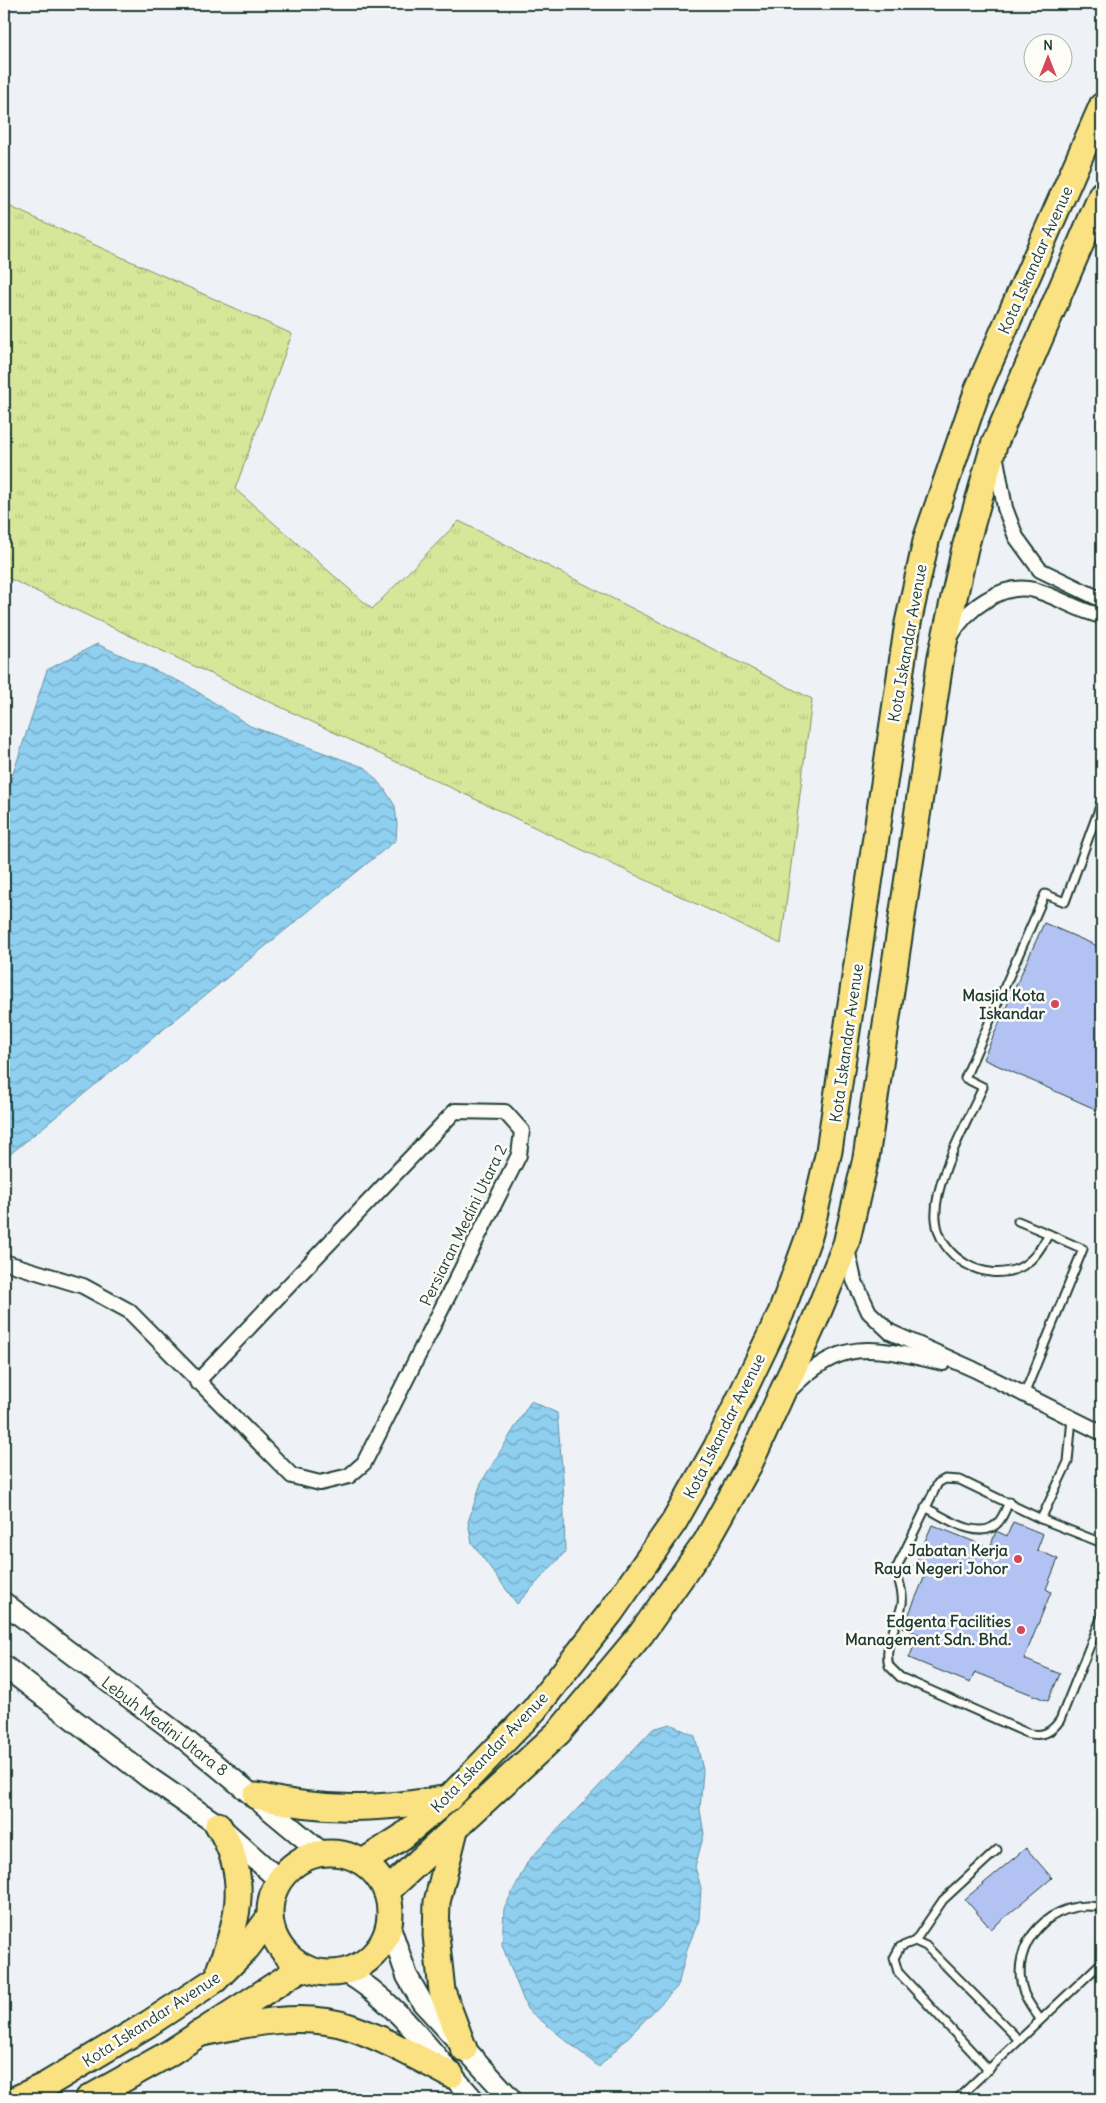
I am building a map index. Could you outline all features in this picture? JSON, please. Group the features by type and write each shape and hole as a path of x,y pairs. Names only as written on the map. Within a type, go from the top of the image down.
{"highway":[{"name":"Kota Iskandar Avenue","path":"363,1862 402,1837 449,1798 534,1710 611,1612 674,1522 716,1448 781,1313 810,1233 830,1151 908,623 927,537 978,389 1102,106"},
{"name":"Kota Iskandar Avenue","path":"387,1892 559,1732 641,1634 706,1542 749,1465 813,1325 846,1244 866,1158 941,656 965,548 994,445 1102,194"},
{"path":"256,1796 292,1804 340,1809 368,1808 449,1798"},
{"path":"215,1980 233,1936 239,1901 236,1870 230,1845 218,1826"},
{"path":"455,1830 437,1902 436,1934 442,1991 464,2049"},
{"path":"322,1853 344,1854 363,1862 378,1875 387,1892 391,1910 390,1927 382,1946 366,1963 345,1972 324,1974 303,1967 286,1955 275,1938 269,1918 271,1898 279,1880 298,1862 322,1853"},
{"name":"Kota Iskandar Avenue","path":"16,2099 63,2075 215,1980 246,1948 269,1918"},
{"name":"Kota Iskandar Avenue","path":"88,2099 198,2034 303,1967"},
{"path":"198,2034 248,2023 306,2021 330,2023 348,2026 380,2039 451,2074"}],"street":[{"path":"994,445 1005,508 1016,537 1040,570 1102,600"},
{"path":"941,656 954,630 965,617 985,601 1005,591 1033,590 1089,614 1102,616"},
{"name":"Persiaran Medini Utara 2","path":"4,1262 83,1286 129,1311 196,1382 292,1476 320,1483 349,1476 364,1463 515,1164 519,1155 522,1131 505,1112 455,1111 196,1382"},
{"path":"846,1244 854,1280 869,1312 890,1332 973,1369 1024,1396 1102,1433"},
{"path":"776,1404 804,1375 836,1356 860,1349 884,1349 973,1369"},
{"name":"Lebuh Medini Utara 8","path":"4,1603 182,1737 256,1796 322,1853"},
{"path":"4,1666 148,1777 218,1826 279,1880"},
{"path":"390,1927 407,1976 422,2002 511,2099"},
{"path":"345,1972 366,1984 396,2012 473,2099"}],"lane":[{"path":"1049,1234 1034,1258 1019,1268 1003,1272 983,1271 964,1264 940,1237 936,1220 938,1188 983,1087 965,1078 1044,894 1065,902 1102,801"},
{"path":"1018,1221 1083,1248 1024,1396"},
{"path":"1042,1519 1068,1462 1072,1418"},
{"path":"1102,1543 1042,1519 1009,1502 952,1478 938,1483 896,1569 902,1592 902,1603 887,1658 893,1672 900,1677 1036,1736 1046,1734 1060,1720 1102,1616"},
{"path":"925,1508 971,1529 982,1531 992,1528 1000,1521 1009,1502"},
{"path":"915,1941 942,1900 997,1850"},
{"path":"1040,2019 1030,2006 1023,1991 1021,1967 1027,1943 1036,1929 1048,1918 1062,1910 1078,1906 1102,1908"},
{"path":"989,2070 898,1972 894,1963 896,1953 907,1942 915,1941 926,1946 1019,2040"},
{"path":"957,2099 1102,1962"}],"green space":[{"path":"4,204 292,334 235,489 372,609 459,521 812,699 781,944 4,576"}],"water":[{"path":"97,644 187,685 250,726 366,768 385,790 395,806 396,840 4,1159 4,801 47,670"},
{"path":"531,1401 557,1413 563,1478 565,1552 517,1604 472,1543 468,1522 481,1483"},
{"path":"670,1724 695,1736 703,1770 700,1810 704,1834 695,1867 701,1888 699,1920 687,1949 678,1986 599,2067 527,2009 502,1945 504,1909 528,1861 653,1729"}],"building":[{"name":"Masjid Kota Iskandar","path":"1044,923 1102,948 1102,1112 983,1059"},
{"path":"1013,1522 1043,1534 1037,1550 1058,1559 1046,1589 1051,1592 1024,1659 1060,1674 1048,1701 975,1672 970,1683 909,1658 919,1634 903,1628 927,1571 914,1566 932,1525 990,1548 996,1531 1007,1536"},
{"path":"1026,1848 1052,1878 991,1929 965,1899"}],"place":[{"name":"Masjid Kota Iskandar","path":"1055,1004"},
{"name":"Jabatan Kerja Raya Negeri Johor","path":"1018,1559"},
{"name":"Edgenta Facilities Management Sdn. Bhd.","path":"1021,1630"}]}
